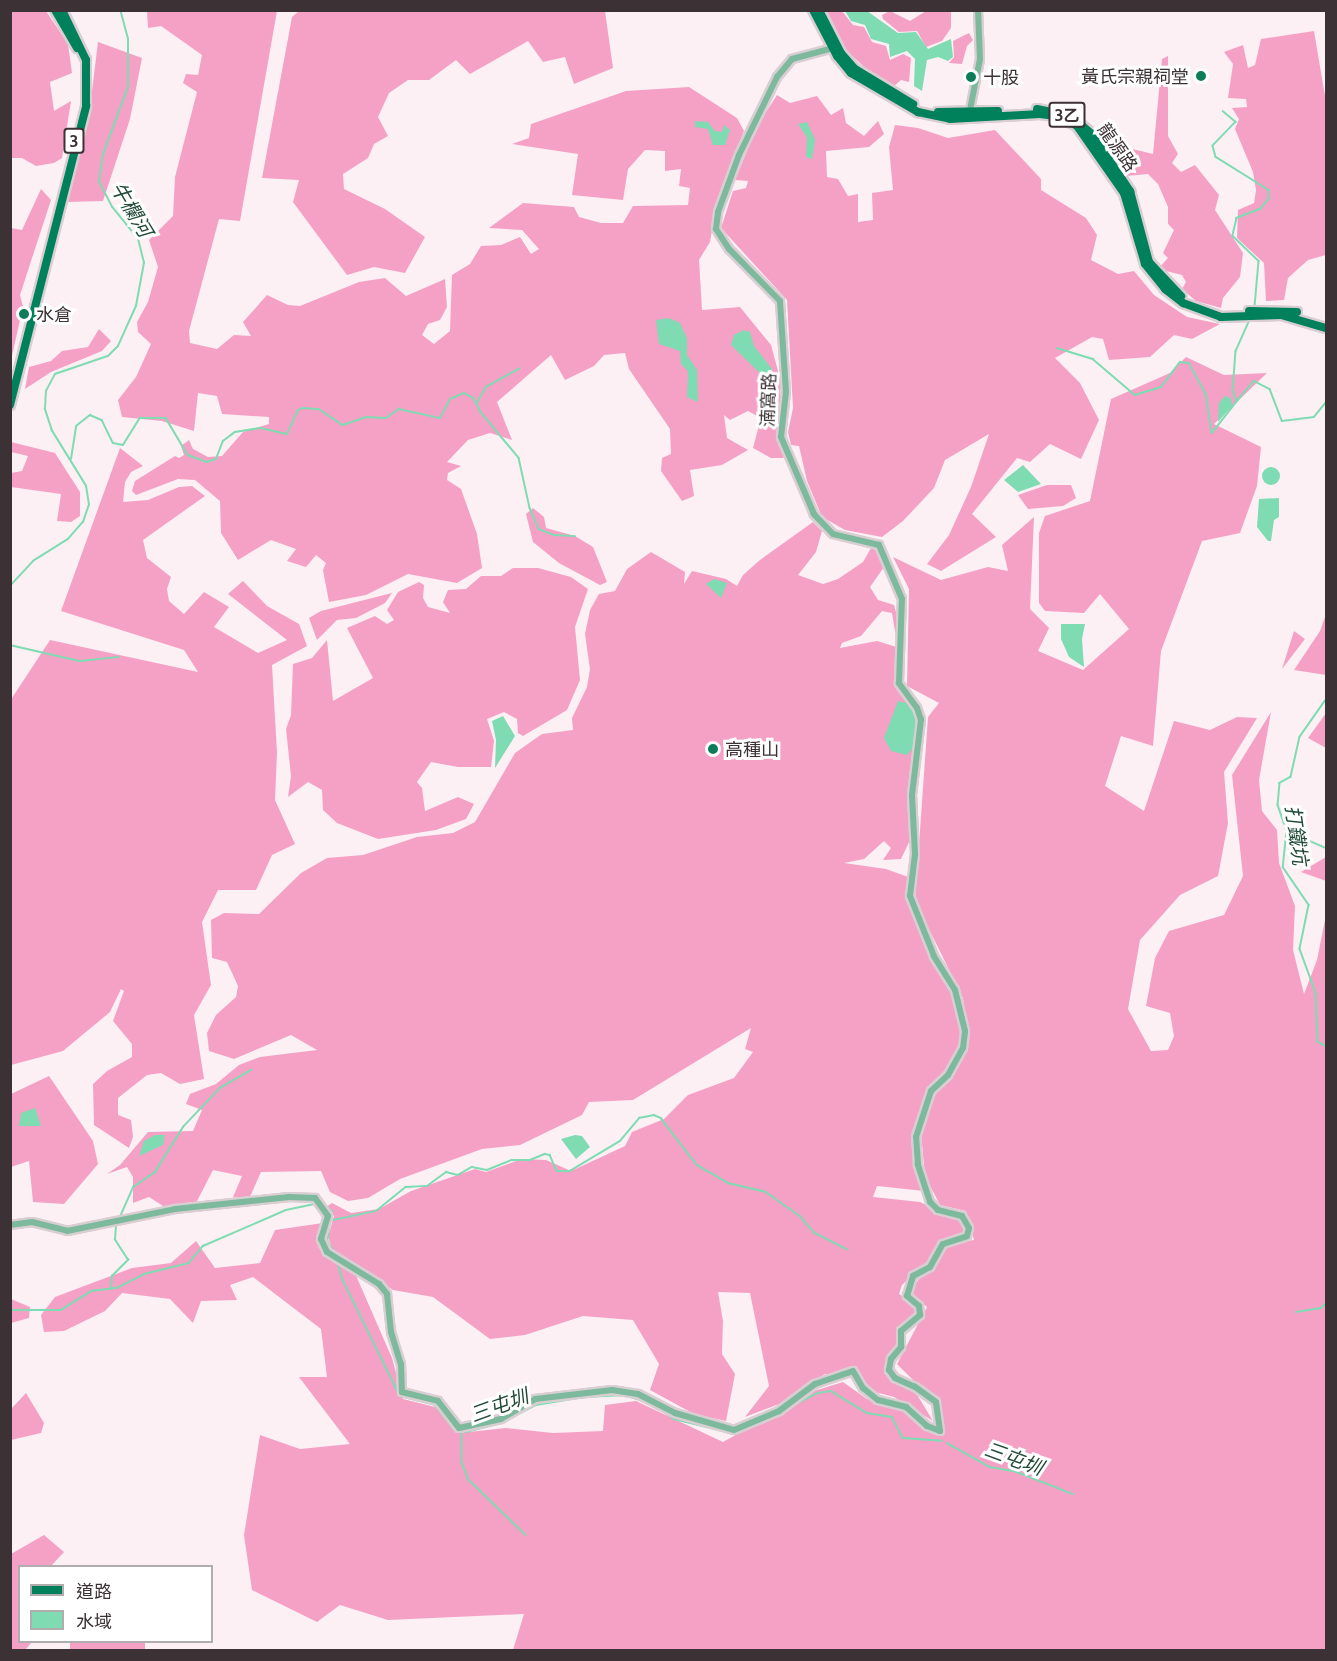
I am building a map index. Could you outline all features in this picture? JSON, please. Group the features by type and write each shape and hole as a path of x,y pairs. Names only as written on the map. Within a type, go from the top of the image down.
{"main road":[{"name":"3","path":"55,10 77,46 86,77"},
{"name":"3","path":"10,405 82,107 86,77 83,48 62,10"},
{"name":"3乙","path":"813,10 835,48 860,80 909,108 940,118 1040,114 1063,118 1077,126 1120,185 1141,256 1157,281 1196,310 1221,317 1252,313 1295,312 1326,322"},
{"name":"3乙","path":"819,10 835,48"},
{"name":"3","path":"10,387 41,274"},
{"name":"3乙","path":"1252,313 1295,317 1326,328"}],"street":[{"path":"969,116 980,59 978,10"},
{"name":"湳窩路","path":"10,1225 32,1222 66,1231 175,1209 296,1197 315,1198 328,1216 321,1239 327,1252 379,1284 387,1294 391,1332 401,1364 402,1392 438,1401 459,1428 501,1419 535,1399 612,1390 638,1394 675,1413 734,1430 779,1411 815,1384 853,1371 863,1388 878,1400 906,1407 927,1426 940,1431 936,1402 915,1387 895,1378 889,1370 891,1359 901,1347 901,1331 920,1315 919,1306 907,1296 913,1276 930,1267 943,1244 969,1232 962,1216 938,1210 930,1202 918,1164 917,1132 931,1091 948,1075 965,1038 956,990 912,906 915,846 911,807 918,763 920,713 899,683 903,644 899,587 879,544 833,534 814,514 781,437 786,392 780,301 729,249 716,229 718,212 740,155 777,77 792,59 835,48"}],"shaded area":[{"path":"11,10 46,11 68,44 72,73 50,82 54,111 71,101 62,158 54,163 36,166 22,158 11,158"},
{"path":"147,11 277,11 240,221 219,219 189,331 190,343 217,349 234,335 251,336 243,322 267,295 288,305 300,306 359,282 385,278 406,296 445,279 447,307 440,320 428,324 422,335 434,344 450,331 452,275 470,264 481,246 501,245 520,237 531,254 539,249 522,230 489,228 523,203 574,207 579,217 601,223 623,223 633,206 688,205 690,188 679,186 681,169 665,171 665,151 645,150 628,169 623,200 572,195 578,154 512,144 529,138 531,124 626,91 689,87 737,118 744,131 717,200 710,242 699,260 702,310 740,307 771,345 781,382 778,441 784,458 771,458 753,448 761,418 748,411 730,420 724,415 727,438 748,450 722,465 690,470 694,496 682,501 661,471 662,458 671,454 670,429 629,369 625,353 604,355 594,366 565,380 551,355 497,402 512,440 490,433 468,440 447,462 461,466 448,473 447,480 461,489 477,534 482,568 457,583 408,574 366,595 329,602 323,570 326,563 316,555 306,567 287,561 296,549 271,540 238,560 221,533 220,501 195,480 178,479 136,495 132,491 135,481 175,456 179,458 184,455 181,446 189,440 193,449 208,457 222,456 243,432 269,424 269,417 222,414 217,396 198,393 194,431 162,421 122,417 118,400 136,377 151,344 138,332 137,322 148,302 158,267 149,240 173,216 175,177 197,92 183,83 186,74 198,75 202,55 161,26 148,28"},
{"path":"299,11 605,11 613,68 574,84 565,57 543,62 528,41 470,74 456,60 429,80 408,80 389,93 378,117 388,136 374,144 368,158 343,174 344,189 385,209 425,237 405,273 374,267 347,275 293,202 299,180 262,178 292,17"},
{"path":"827,11 842,11 853,25 864,27 872,42 886,46 890,60 903,54 911,58 909,82 901,80 893,87 875,77 847,51"},
{"path":"890,11 910,21 926,11 951,11 951,28 942,41 926,47 917,31 899,32 883,19 882,15"},
{"path":"1314,31 1326,102 1326,255 1308,260 1288,278 1284,300 1266,301 1264,263 1237,238 1238,210 1254,203 1256,190 1253,172 1235,129 1239,119 1232,108 1247,107 1246,99 1228,98 1233,64 1224,52 1243,45 1248,68 1255,65 1261,39"},
{"path":"969,33 973,40 967,46 962,64 949,63 954,57 953,41"},
{"path":"98,42 142,58 130,119 103,201 67,202 92,91"},
{"path":"1168,56 1168,136 1178,154 1172,163 1181,172 1195,165 1219,195 1215,210 1243,253 1240,277 1223,298 1221,308 1196,301 1182,289 1186,282 1182,275 1158,269 1168,258 1163,253 1174,230 1168,224 1168,207 1158,184 1148,174 1126,176 1113,157 1116,145 1153,154 1162,59"},
{"path":"777,95 790,103 817,96 831,115 843,108 846,123 864,136 878,121 884,134 869,147 826,151 827,177 838,179 848,196 858,194 858,222 873,220 872,193 893,190 889,147 895,125 918,128 948,138 995,130 1041,179 1041,190 1086,218 1097,235 1091,260 1118,274 1134,271 1154,295 1187,317 1220,324 1192,339 1174,335 1150,357 1109,360 1103,339 1092,337 1055,358 1080,383 1099,420 1081,459 1050,444 1030,462 1017,458 972,514 996,537 941,571 927,564 949,535 971,487 989,434 945,460 934,488 903,521 882,537 845,530 822,517 807,481 799,446 791,445 788,432 793,408 787,300 721,228 733,191 746,188 748,181 735,180 758,124"},
{"path":"41,189 51,200 20,295 23,307 11,360 11,228 22,230"},
{"path":"99,329 111,341 102,351 51,372 25,389 29,367 51,361 62,351 88,347"},
{"path":"1186,357 1224,375 1267,373 1214,424 1261,447 1257,486 1240,533 1202,541 1161,651 1153,746 1121,736 1105,786 1144,811 1174,721 1210,730 1237,717 1257,718 1224,772 1228,823 1218,876 1180,895 1140,940 1128,1009 1151,1051 1168,1050 1174,1036 1170,1013 1146,1006 1155,958 1169,931 1224,915 1243,876 1232,775 1271,712 1259,780 1262,811 1277,830 1279,863 1295,906 1293,950 1304,994 1317,960 1326,915 1326,1650 513,1650 524,1614 388,1620 340,1605 317,1622 252,1590 244,1535 260,1435 300,1449 350,1444 299,1377 327,1377 321,1329 253,1277 230,1285 237,1300 201,1301 193,1323 170,1299 122,1293 105,1311 64,1331 44,1332 41,1315 55,1297 132,1268 171,1263 196,1241 215,1268 260,1263 275,1230 323,1223 317,1243 332,1260 354,1271 392,1358 403,1399 435,1407 459,1433 506,1428 553,1433 603,1431 605,1405 636,1401 723,1442 814,1391 843,1382 867,1399 895,1407 933,1428 941,1420 923,1390 897,1364 927,1307 907,1292 935,1263 946,1244 974,1240 966,1211 940,1205 925,1176 921,1133 936,1089 949,1082 968,1044 963,998 915,901 928,717 939,703 907,686 909,589 893,557 941,580 988,567 1008,571 1002,545 1034,517 1030,609 1049,628 1038,651 1083,670 1129,629 1100,594 1084,613 1045,611 1039,603 1039,533 1045,516 1090,501 1111,399 1170,373"},
{"path":"11,442 55,453 80,492 80,516 71,522 57,521 61,494 11,487 11,473 22,471 28,456 11,452"},
{"path":"120,448 143,466 131,472 125,482 123,502 148,500 179,487 192,486 205,496 143,540 147,558 171,577 167,589 169,601 184,614 204,592 229,607 214,627 258,653 287,640 228,594 243,581 267,606 299,624 307,646 272,665 277,753 275,800 295,844 272,855 256,890 218,890 202,922 211,985 194,1015 204,1079 180,1084 161,1073 147,1075 118,1098 118,1115 131,1120 133,1137 129,1148 94,1125 93,1084 107,1071 132,1057 132,1044 113,1021 124,991 121,989 110,1012 63,1051 11,1065 10,701 50,640 198,672 184,650 61,611"},
{"path":"1047,485 1071,485 1076,498 1063,506 1028,509 1018,495"},
{"path":"533,508 544,517 546,528 575,536 593,547 607,582 600,585 559,563 533,542 526,514"},
{"path":"813,522 822,531 816,552 798,575 823,584 838,579 863,562 871,548 878,551 884,567 870,587 878,600 894,605 901,630 896,637 892,613 882,611 861,636 842,643 840,648 877,641 900,648 896,675 900,694 916,710 918,720 909,793 912,836 901,859 883,860 891,848 884,841 864,859 844,863 886,869 911,878 909,905 958,1004 963,1039 960,1051 948,1073 931,1085 915,1134 916,1168 924,1191 877,1186 873,1197 920,1202 966,1224 964,1235 941,1240 933,1256 902,1285 899,1294 919,1307 919,1314 898,1347 891,1370 913,1388 933,1421 894,1397 871,1391 855,1377 825,1374 782,1403 745,1417 769,1386 750,1293 718,1292 723,1321 722,1354 735,1374 726,1421 694,1414 650,1390 659,1364 633,1320 583,1316 525,1335 490,1339 433,1297 393,1290 333,1251 328,1237 334,1216 326,1207 332,1203 351,1213 379,1209 411,1191 475,1169 486,1172 522,1159 546,1160 571,1171 625,1146 632,1132 664,1119 688,1095 734,1078 753,1052 745,1049 751,1028 633,1100 589,1102 582,1115 520,1145 482,1149 400,1179 368,1198 348,1201 330,1192 321,1171 261,1172 249,1199 233,1197 242,1176 213,1170 196,1203 163,1206 149,1197 133,1203 133,1177 127,1167 107,1174 120,1165 148,1132 193,1131 202,1110 186,1104 190,1094 216,1084 239,1065 260,1057 317,1050 291,1035 234,1059 209,1051 207,1033 216,1015 236,997 238,986 227,962 212,958 211,920 224,913 259,914 301,873 327,858 363,855 417,837 453,833 475,822 515,753 542,734 573,730 572,718 587,687 590,669 585,634 590,610 599,594 615,591 627,569 651,552 685,572 684,584 692,571 726,579 737,586 743,575 760,560"},
{"path":"513,568 538,568 571,577 588,589 575,627 580,680 567,710 523,736 518,733 517,719 504,712 487,719 494,741 491,767 458,767 431,762 417,782 422,788 425,811 458,797 474,804 466,819 436,830 378,839 337,823 323,810 322,790 308,782 288,797 291,776 286,729 291,715 293,664 312,658 327,640 333,701 373,678 347,628 375,616 387,624 394,620 387,610 398,592 419,582 424,585 423,598 428,607 450,613 443,602 448,590 466,589 481,576 501,576"},
{"path":"392,593 385,603 356,618 337,620 317,640 309,618 321,611"},
{"path":"1326,614 1326,675 1294,670 1320,631"},
{"path":"1294,631 1305,639 1282,669"},
{"path":"1326,713 1326,748 1308,738"},
{"path":"1326,857 1326,881 1301,872"},
{"path":"49,1076 93,1141 98,1164 64,1204 33,1202 29,1161 11,1167 11,1094"},
{"path":"11,1299 30,1307 29,1318 11,1323"},
{"path":"26,1393 44,1423 41,1433 11,1440 11,1409"},
{"path":"44,1535 64,1552 52,1565 18,1565 18,1643 31,1643 25,1650 11,1650 11,1554"},
{"path":"70,1643 145,1643 145,1650 70,1650"}],"water":[{"path":"845,11 867,11 898,33 916,32 928,49 951,39 953,57 948,61 938,57 927,60 922,91 914,86 915,59 907,51 890,57 889,44 871,39 865,25 851,21"},
{"path":"695,121 708,122 715,131 722,132 724,125 730,130 725,145 713,145 708,129 695,127"},
{"path":"807,122 815,140 812,159 806,157 807,137 798,124"},
{"path":"669,318 680,323 687,338 687,355 697,370 698,402 687,397 688,371 681,364 680,351 659,344 656,320"},
{"path":"744,330 750,332 754,346 772,369 769,382 731,345 734,335"},
{"path":"1225,396 1231,398 1232,406 1218,422 1219,403"},
{"path":"1023,465 1041,484 1018,492 1004,480"},
{"path":"1267,467 1275,467 1280,472 1278,483 1267,485 1262,480 1262,472"},
{"path":"1279,498 1279,517 1274,520 1271,541 1268,541 1257,527 1259,499"},
{"path":"714,579 727,583 721,598 706,584"},
{"path":"1061,624 1085,624 1082,639 1084,667 1069,657 1061,639"},
{"path":"898,701 910,704 916,712 914,747 907,755 891,751 884,738"},
{"path":"503,716 515,736 495,768 496,740 492,721"},
{"path":"35,1108 41,1126 19,1126 21,1113"},
{"path":"155,1135 165,1135 163,1145 139,1156 144,1141"},
{"path":"575,1135 582,1136 590,1147 576,1159 561,1139"}],"waterway":[{"name":"牛欄河","path":"10,586 33,561 68,539 83,522 89,505 86,486 52,431 45,409 46,391 55,374 108,356 118,346 136,306 144,263 138,239 112,207 99,182 103,154 128,87 128,39 120,10"},
{"path":"1223,111 1236,122 1213,146 1216,157 1269,190 1269,199 1261,209 1237,218 1233,236 1259,261 1255,307"},
{"path":"1250,320 1236,351 1233,391 1237,401 1254,381 1270,389 1282,421 1314,417 1326,402"},
{"path":"1057,348 1093,359 1135,395 1161,387 1180,362 1189,363 1206,394 1212,433 1237,401"},
{"path":"477,403 486,387 519,369"},
{"path":"71,459 76,426 90,415 102,420 113,443 123,445 140,418 166,418 188,455 207,462 216,459 223,441 235,432 261,428 287,434 298,410 303,408 319,409 343,425 366,417 386,418 399,409 440,418 450,399 464,393 474,398 480,411 519,458 530,508 539,529 554,535 575,536"},
{"path":"10,645 80,661 119,657"},
{"name":"打鐵坑","path":"1326,700 1300,737 1291,777 1280,783 1278,805 1287,831 1283,867 1309,905 1300,949 1316,993 1318,1042 1326,1046"},
{"path":"1287,831 1326,848"},
{"path":"119,1219 133,1187 155,1172 183,1127 220,1088 251,1070"},
{"path":"333,1220 376,1211 406,1187 427,1186 446,1172 458,1175 472,1167 487,1170 512,1160 530,1160 545,1154 550,1155 557,1171 570,1171 620,1141 639,1118 654,1115 661,1118 697,1165 728,1183 766,1192 800,1216 815,1233 847,1249"},
{"name":"三屯圳","path":"322,1203 332,1211 328,1241 335,1254"},
{"name":"三屯圳","path":"10,1310 61,1310 91,1291 117,1288 144,1274 189,1263 203,1246 286,1210 315,1204"},
{"path":"111,1289 112,1276 128,1260 115,1240 116,1227"},
{"name":"三屯圳","path":"338,1263 343,1280 400,1396 435,1405 454,1429 466,1432 499,1424 536,1405 585,1397 625,1395 650,1403"},
{"name":"打鐵坑","path":"1296,1312 1321,1308 1326,1303"},
{"name":"三屯圳","path":"662,1410 674,1419 736,1434 818,1393 831,1391 867,1413 892,1417 903,1438 942,1441"},
{"path":"462,1433 462,1463 469,1480 526,1535"},
{"name":"三屯圳","path":"947,1443 990,1467 1017,1472 1073,1494"}],"place":[{"name":"黃氏宗親祠堂","path":"1201,76"},
{"name":"十股","path":"971,77"},
{"name":"水倉","path":"24,314"},
{"name":"高種山","path":"713,749"}]}
